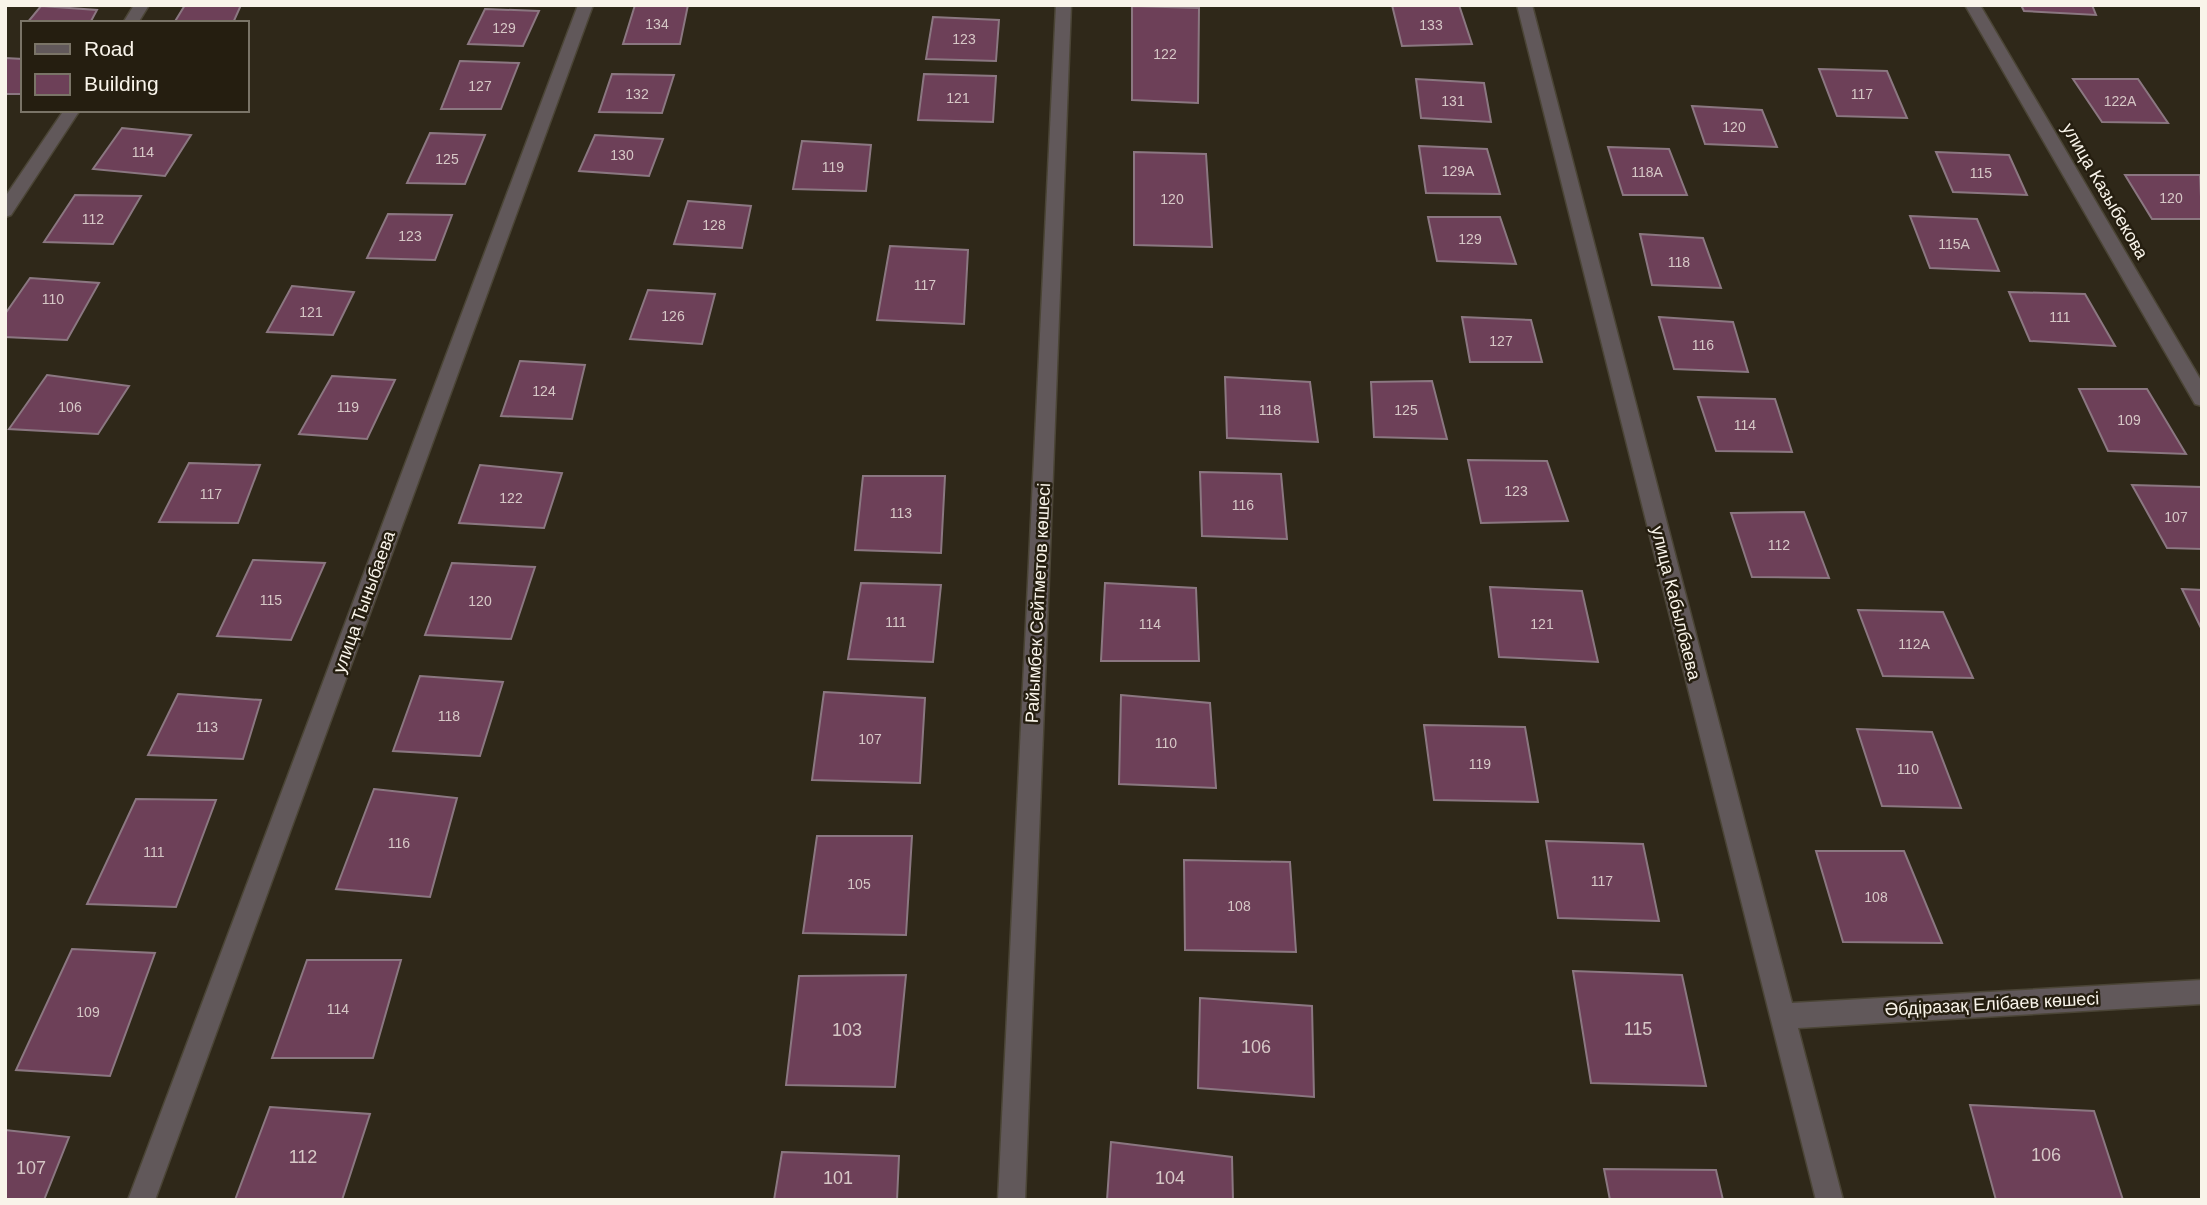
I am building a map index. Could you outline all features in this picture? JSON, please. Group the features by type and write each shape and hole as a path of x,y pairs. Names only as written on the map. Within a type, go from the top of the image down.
{"street":[{"path":"131,21 142,5"},
{"name":"улица Тыныбаева","path":"141,1200 586,5"},
{"name":"Райымбек Сейтметов көшесі","path":"1011,1200 1064,5"},
{"name":"улица Кабылбаева","path":"1524,5 1830,1200"},
{"name":"улица Казыбекова","path":"1972,5 2202,399"},
{"path":"5,211 71,112"},
{"name":"Әбдіразақ Елібаев көшесі","path":"1782,1016 2202,992"}],"building":[{"path":"185,5 241,5 234,21 175,21"},
{"path":"635,5 688,5 680,44 623,44"},
{"path":"1392,5 1459,5 1472,44 1402,46"},
{"path":"2021,5 2092,5 2096,15 2024,11"},
{"path":"41,6 97,10 91,21 29,21"},
{"path":"1132,6 1199,8 1198,103 1132,100"},
{"path":"485,9 539,11 523,46 468,44"},
{"path":"933,17 999,20 996,61 926,59"},
{"path":"5,58 21,59 21,94 5,94"},
{"path":"460,61 519,63 501,109 441,109"},
{"path":"1819,69 1887,71 1907,118 1837,116"},
{"path":"612,74 674,75 662,113 599,112"},
{"path":"924,74 996,76 993,122 918,120"},
{"path":"1416,79 1484,83 1491,122 1421,118"},
{"path":"2073,79 2138,79 2168,123 2102,122"},
{"path":"1692,106 1762,110 1777,147 1705,144"},
{"path":"122,128 191,135 165,176 93,169"},
{"path":"430,133 485,135 465,184 407,183"},
{"path":"595,135 663,139 649,176 579,171"},
{"path":"802,141 871,145 866,191 793,189"},
{"path":"1419,146 1487,149 1500,194 1426,193"},
{"path":"1608,147 1669,149 1687,195 1623,195"},
{"path":"1134,152 1206,154 1212,247 1134,245"},
{"path":"1936,152 2009,155 2027,195 1953,192"},
{"path":"2125,175 2200,175 2202,219 2152,219"},
{"path":"75,195 141,196 113,244 44,242"},
{"path":"688,201 751,206 742,248 674,244"},
{"path":"388,214 452,215 435,260 367,258"},
{"path":"1910,216 1977,219 1999,271 1930,268"},
{"path":"1428,217 1500,217 1516,264 1437,261"},
{"path":"1640,234 1703,238 1721,288 1652,285"},
{"path":"890,246 968,250 964,324 877,320"},
{"path":"30,278 99,283 67,340 5,337 5,314"},
{"path":"292,286 354,292 333,335 267,332"},
{"path":"648,290 715,294 702,344 630,339"},
{"path":"2009,292 2085,294 2115,346 2030,341"},
{"path":"1462,317 1531,320 1542,362 1470,362"},
{"path":"1659,317 1733,322 1748,372 1674,369"},
{"path":"520,361 585,365 572,419 501,416"},
{"path":"47,375 129,386 98,434 9,429"},
{"path":"332,376 395,380 367,439 299,434"},
{"path":"1225,377 1310,382 1318,442 1227,438"},
{"path":"1432,381 1447,439 1374,437 1371,382"},
{"path":"2079,389 2147,389 2186,454 2108,451"},
{"path":"1698,397 1775,399 1792,452 1716,451"},
{"path":"1468,460 1547,461 1568,521 1481,523"},
{"path":"189,463 260,465 238,523 159,522"},
{"path":"480,465 562,473 544,528 459,523"},
{"path":"1200,472 1281,474 1287,539 1202,536"},
{"path":"863,476 945,476 941,553 855,550"},
{"path":"2132,485 2202,487 2202,549 2167,548"},
{"path":"1804,512 1829,578 1752,577 1731,513"},
{"path":"253,560 325,563 291,640 217,636"},
{"path":"452,563 535,567 511,639 425,635"},
{"path":"861,583 941,585 933,662 848,659"},
{"path":"1105,583 1196,588 1199,661 1101,661"},
{"path":"1490,587 1582,591 1598,662 1499,657"},
{"path":"2182,589 2202,590 2202,630"},
{"path":"1858,610 1943,612 1973,678 1883,676"},
{"path":"420,676 503,682 480,756 393,751"},
{"path":"824,692 925,698 920,783 812,780"},
{"path":"178,694 261,700 243,759 148,755"},
{"path":"1121,695 1210,703 1216,788 1119,784"},
{"path":"1424,725 1525,727 1538,802 1434,800"},
{"path":"1857,729 1932,732 1961,808 1882,806"},
{"path":"374,789 457,798 430,897 336,889"},
{"path":"136,799 216,800 176,907 87,904"},
{"path":"817,836 912,836 906,935 803,933"},
{"path":"1546,841 1643,844 1659,921 1558,918"},
{"path":"1816,851 1904,851 1942,943 1843,942"},
{"path":"1184,860 1290,862 1296,952 1185,950"},
{"path":"72,949 155,953 110,1076 16,1070"},
{"path":"307,960 401,960 373,1058 272,1058"},
{"path":"1573,971 1682,975 1706,1086 1591,1083"},
{"path":"906,975 895,1087 786,1085 799,976"},
{"path":"1200,998 1312,1006 1314,1097 1198,1088"},
{"path":"1970,1105 2094,1111 2123,1200 1996,1200"},
{"path":"270,1107 370,1114 342,1200 235,1200"},
{"path":"5,1130 69,1137 44,1200 5,1200"},
{"path":"1111,1142 1232,1157 1233,1200 1107,1200"},
{"path":"782,1152 899,1156 897,1200 774,1200"},
{"path":"1604,1169 1716,1170 1723,1200 1610,1200"}]}
